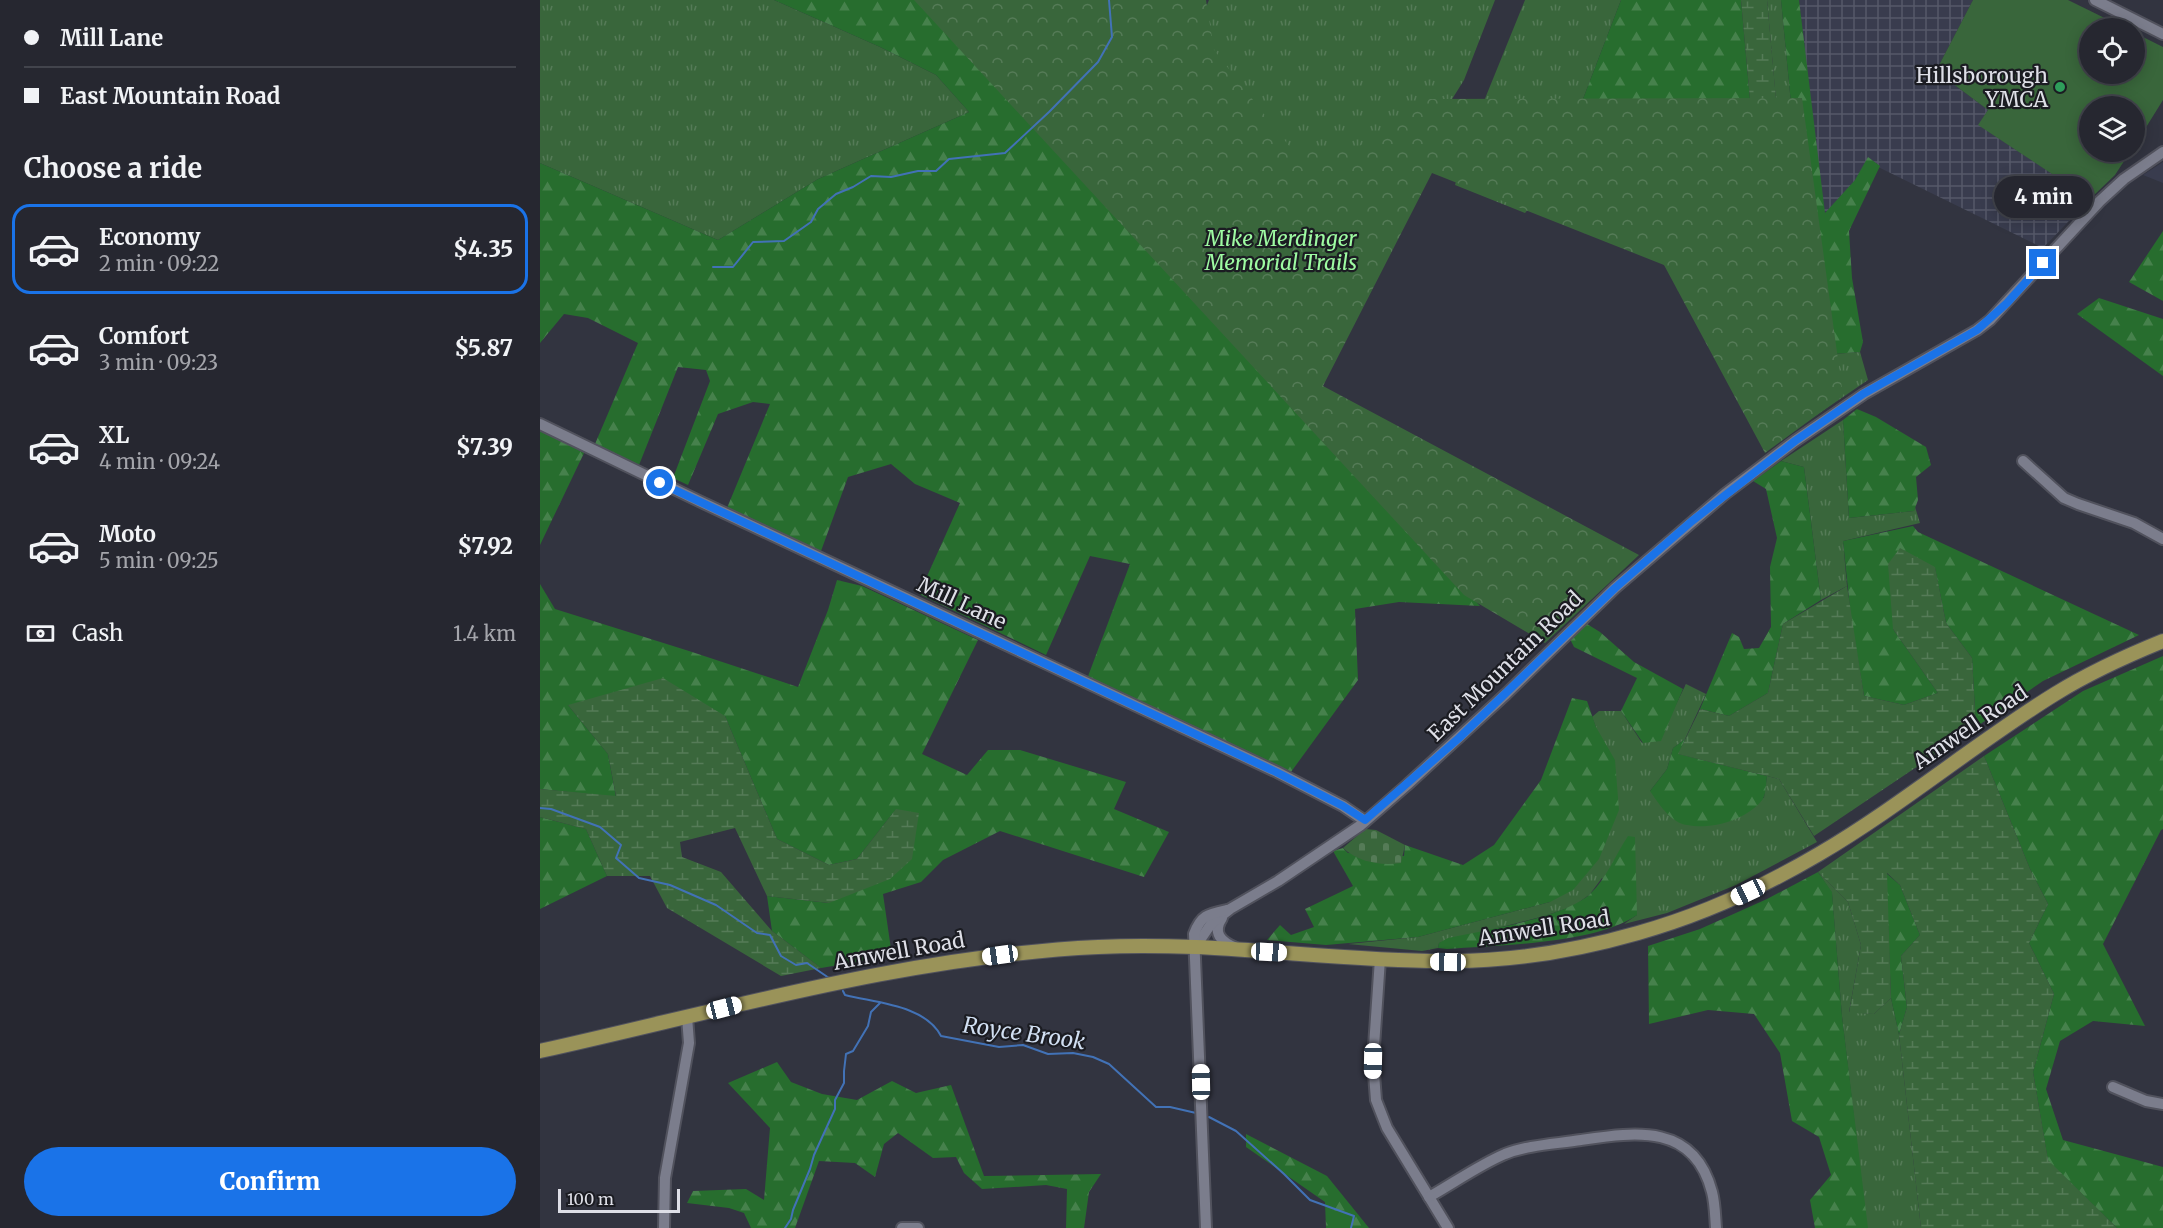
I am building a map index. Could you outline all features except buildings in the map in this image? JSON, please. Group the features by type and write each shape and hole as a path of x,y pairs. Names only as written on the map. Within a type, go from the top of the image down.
{"main road":[{"name":"Amwell Road","path":"540,1051 842,981 981,958 1065,948 1134,945 1196,946 1448,962 1527,956 1635,934 1722,903 1765,884 1820,854 2056,694 2115,662 2163,641"}],"street":[{"path":"2095,0 2163,34"},
{"name":"East Mountain Road","path":"1206,1228 1194,934 1199,921 1209,914 1226,913 1278,881 1365,820 1459,738 1615,588 1692,521 1786,448 1863,394 1977,330 2007,303 2100,201 2124,179 2163,152"},
{"name":"Mill Lane","path":"540,424 1276,772 1343,806 1365,820"},
{"path":"2023,461 2064,498 2144,527 2163,539"},
{"path":"1226,913 1217,928 1220,939 1239,950"},
{"path":"1380,959 1373,1061 1376,1100 1387,1128 1448,1228"},
{"path":"664,1228 665,1178 689,1042 687,1017"},
{"path":"2113,1087 2146,1101 2163,1104"},
{"path":"1429,1197 1505,1154 1550,1145 1644,1133 1677,1143 1697,1161 1710,1184 1716,1228"},
{"path":"902,1228 918,1228"}],"shaded area":[{"path":"1799,0 1973,0 1936,71 1988,110 1979,125 2090,199 2043,248 1870,163 1823,218"},
{"path":"2163,162 2163,183 2143,175"}],"green space":[{"path":"540,0 774,0 880,47 936,75 969,112 818,179 718,240 540,163"},
{"path":"774,0 945,0 1480,606 1399,602 1355,609 1358,680 1291,772 1087,679 1130,564 1090,556 1046,655 919,594 960,503 915,484 891,464 848,477 821,551 727,508 770,404 753,402 718,414 688,485 673,478 710,381 706,370 678,367 639,465 595,444 638,343 588,318 564,314 540,343 540,163 718,240 818,179 969,112 936,75 880,47"},
{"name":"Mike Merdinger Memorial Trails","path":"914,0 1206,0 1214,50 1293,151 1357,148 1426,99 1802,98 1843,396 1765,453 1664,265 1432,173 1323,386 1639,555 1545,643 1464,595"},
{"path":"1128,0 1199,25 1209,0 1495,0 1464,80 1396,189 1324,204"},
{"path":"1525,0 1621,0 1551,182 1525,213 1455,185 1467,143"},
{"path":"1621,0 1741,0 1768,299 1705,295 1551,182"},
{"path":"1741,0 1767,0 1797,330 1768,299"},
{"path":"1767,0 1781,0 1820,355 1860,352 1868,380 1805,423"},
{"path":"1781,0 1799,0 1825,213 1855,180 1868,157 1880,166 1849,231 1852,278 1863,342 1860,352 1820,355"},
{"name":"Hillsborough YMCA","path":"1973,0 2068,0 2105,18 2079,18 2079,84 2145,84 2145,38 2163,47 2163,100 2145,129 2145,96 2079,96 2079,162 2123,162 2115,175 2090,199 1978,125 1988,110 1936,71"},
{"path":"2163,231 2163,301 2129,282"},
{"path":"2099,298 2163,319 2163,376 2077,314"},
{"path":"1857,409 1876,417 1926,447 1931,465 1916,477 1918,500 1914,511 1849,518 1843,420"},
{"path":"1843,420 1849,518 1914,511 1915,507 1920,523 1843,541 1847,586 1821,600 1804,467 1781,461"},
{"path":"540,430 585,451 540,545"},
{"path":"1781,461 1804,467 1821,600 1783,624 1768,693 1729,716 1700,709 1732,633 1739,637 1744,649 1759,648 1771,627 1770,567 1777,538 1766,489 1753,481"},
{"path":"1913,526 1918,532 2139,635 2043,681 1976,727 1972,658 1946,623 1935,568 1893,629 1938,693 1904,705 1864,696 1851,618 1843,541"},
{"path":"1900,548 1935,567 1946,623 1972,658 1976,727 1814,836 1779,779 1678,754 1700,709 1729,716 1768,693 1783,624 1847,586 1864,696 1904,705 1938,693 1893,629 1888,564"},
{"path":"837,580 862,586 978,640 922,754 967,775 988,750 1020,750 1126,782 1114,809 1169,832 1144,877 1000,831 943,860 921,882 883,894 892,956 821,968 772,931 767,896 829,903 896,809 857,859 829,865 777,839 725,716 568,705 608,754 616,797 540,789 540,584 555,609 798,687 828,610"},
{"path":"1587,624 1600,632 1634,662 1683,689 1661,741 1643,743 1621,711 1637,678 1574,647 1570,639"},
{"path":"2163,656 2163,829 2103,944 2145,1026 2093,1021 2060,1041 2046,1089 2063,1140 2163,1167 2163,1228 2117,1228 2048,1161 2033,1072 2054,994 2029,943 2048,904 2030,869 1984,756 2083,691"},
{"path":"663,678 725,716 777,839 829,865 857,859 896,809 919,813 912,859 890,879 829,903 767,896 735,828 680,842 682,857 721,872 772,931 821,968 781,976 667,908 650,876 607,876 586,829 540,817 540,789 616,796 608,754 568,705"},
{"path":"1686,684 1706,694 1685,739 1673,748 1667,769 1650,791 1764,798 1767,776 1779,779 1817,842 1736,885 1667,913 1624,924 1637,915 1602,878 1590,894 1574,906 1439,943 1438,948 1422,951 1348,944 1418,937 1550,902 1596,727 1592,717 1599,711 1621,711 1642,743 1671,715"},
{"path":"1572,698 1587,701 1596,727 1615,760 1619,810 1599,859 1573,890 1550,902 1418,937 1326,945 1267,940 1280,925 1291,935 1314,927 1305,909 1353,886 1333,851 1343,848 1348,853 1404,856 1405,845 1463,865 1494,845 1541,780"},
{"path":"1685,739 1679,754 1767,776 1763,799 1748,813 1718,825 1687,825 1670,817 1650,791 1667,769 1673,748"},
{"path":"1984,756 2030,869 2048,904 2029,943 2054,994 2033,1072 2048,1160 2117,1228 1921,1228 1899,1035 1907,1007 1901,956 1920,935 1900,885 1887,873 1891,998 1874,1014 1849,1013 1861,945 1848,902 1818,872"},
{"path":"540,817 586,829 607,876 540,909"},
{"path":"1365,829 1376,830 1405,845 1401,863 1370,862 1356,857 1343,848"},
{"path":"1628,836 1635,837 1637,915 1619,925 1572,937 1519,944 1438,948 1439,943 1448,938 1523,922 1562,910 1578,902 1590,894 1601,881"},
{"path":"1818,872 1848,902 1861,945 1849,1012 1874,1014 1891,998 1899,1035 1921,1228 1867,1228 1842,1016 1832,893"},
{"path":"1818,872 1832,892 1842,1016 1868,1228 1815,1228 1810,1200 1831,1175 1819,1137 1792,1121 1780,1053 1754,1014 1708,1010 1649,1024 1648,946 1700,929 1767,899"},
{"path":"1886,873 1900,885 1920,935 1901,956 1907,1007 1899,1035 1891,998"},
{"path":"777,1062 791,1082 822,1094 857,1100 892,1081 916,1093 951,1085 984,1176 1101,1174 1089,1192 1084,1228 1066,1228 1067,1189 1046,1185 982,1189 964,1173 956,1157 933,1158 898,1133 884,1144 875,1177 855,1163 819,1161 795,1228 751,1228 744,1213 729,1208 687,1203 693,1191 746,1189 764,1200 770,1128 728,1083"},
{"path":"1246,1134 1327,1176 1369,1228 1326,1228 1325,1202 1246,1147"}],"waterway":[{"path":"713,267 733,267 753,242 784,241 811,222 818,209 836,194 871,176 891,177 918,171 936,171 949,159 1005,153 1098,62 1112,37 1109,0"},
{"name":"Royce Brook","path":"540,808 551,809 600,827 621,845 616,858 639,878 670,885 716,905 757,933 770,935 781,956 796,965 807,963 829,978"},
{"name":"Royce Brook","path":"843,991 845,995 885,1003 912,1012 934,1026 941,1036 999,1047 1023,1045 1048,1054 1073,1053 1093,1057 1109,1064 1156,1107 1170,1107 1196,1113"},
{"path":"785,1228 791,1219 814,1155 835,1109 835,1100 844,1083 846,1054 853,1051 868,1026 871,1012 880,1003"},
{"name":"Royce Brook","path":"1209,1117 1236,1131 1310,1200 1354,1216 1351,1228"}],"place":[{"name":"Hillsborough YMCA","path":"2060,87"}],"route":[{"path":"660,483 1276,772 1343,806 1365,820 1459,738 1615,588 1692,521 1795,441 1863,394 1977,330 2007,303 2043,263"}]}
